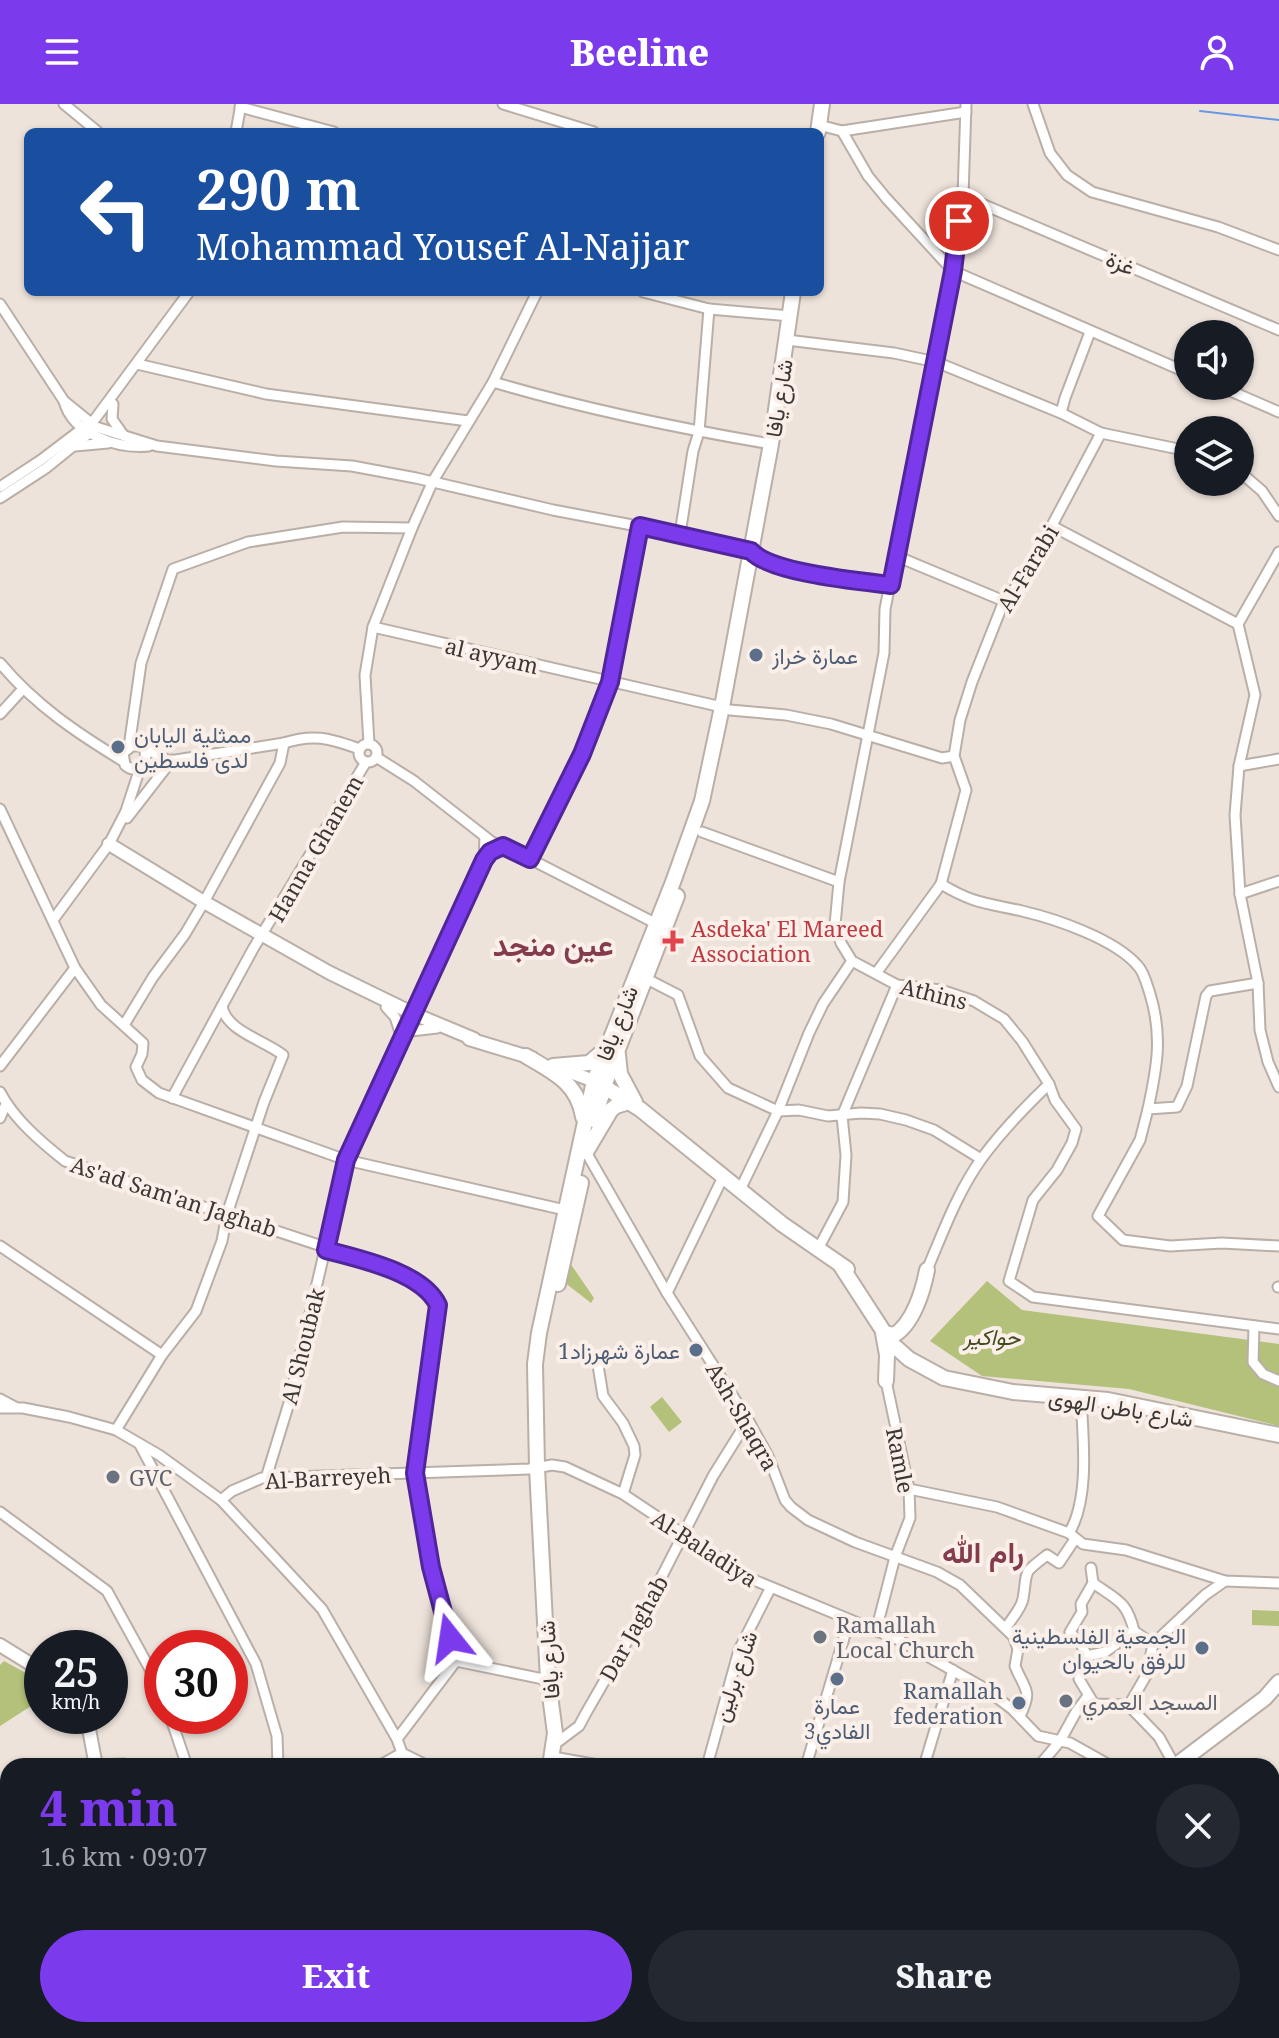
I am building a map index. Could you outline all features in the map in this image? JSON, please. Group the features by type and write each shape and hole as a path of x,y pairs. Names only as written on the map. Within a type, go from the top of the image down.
{"main road":[{"path":"815,104 816,128"},
{"path":"816,128 822,104"},
{"name":"شارع يافا","path":"613,1046 645,978 702,832 715,787 726,708 792,340 792,296"},
{"name":"شارع يافا","path":"755,556 771,444 800,296"},
{"name":"شارع يافا","path":"556,1755 555,1656 535,1364 584,1126 655,923 698,812 726,708"},
{"path":"553,1066 589,1063 613,1046 620,1074 634,1105"},
{"path":"526,1056 565,1080 580,1101 584,1126"},
{"path":"599,1084 634,1105 818,1249"},
{"name":"شارع يافا","path":"556,1755 548,1680 541,1467 545,1345 570,1242 599,1084"},
{"path":"586,1152 611,1110 616,1106 634,1105"},
{"name":"شارع باطن الهوى","path":"818,1249 841,1266 907,1353 938,1375 1013,1392 1108,1400 1279,1435"},
{"path":"887,1329 904,1329 925,1283 927,1270"},
{"path":"886,1381 887,1329 892,1322 903,1319 927,1270"},
{"path":"886,1381 892,1364 907,1353 909,1320"},
{"path":"1188,1758 1265,1698 1279,1682"}],"street":[{"path":"64,104 93,128"},
{"path":"503,104 581,128"},
{"path":"1033,104 1050,153 1067,175 1092,192 1218,227 1279,250"},
{"path":"237,128 240,106 320,128"},
{"path":"740,1190 778,1111 823,1004 852,961 835,925 839,882 869,736 873,699 884,653 885,609 936,362 963,196 966,108 842,131 824,130"},
{"path":"842,131 868,176 953,271 1174,367"},
{"name":"غزة","path":"963,196 1279,330"},
{"path":"90,428 186,296"},
{"path":"0,663 22,690 77,734 132,769 315,736 365,746 376,749 376,757 372,761 366,762 360,758 365,746 365,675 373,627 433,481 493,382 535,296"},
{"path":"659,296 709,309 790,316"},
{"path":"0,304 72,412 116,444"},
{"path":"680,534 693,451 699,432 709,309"},
{"path":"1061,413 1090,332"},
{"path":"792,340 894,353 936,362 1061,413 1101,433 1174,448"},
{"path":"0,498 90,428 113,404 137,364"},
{"path":"137,364 266,394 468,421"},
{"path":"493,382 593,409 771,444"},
{"path":"1251,400 1279,412"},
{"path":"113,404 113,424 126,438"},
{"path":"72,412 102,410"},
{"path":"71,444 72,412"},
{"path":"90,428 157,446 276,461 352,466 433,481 553,510 680,534 825,576 891,585"},
{"name":"Al-Farabi","path":"954,756 960,720 1004,601 1024,578 1101,433"},
{"path":"0,487 71,444 116,444 134,448 157,446"},
{"path":"1254,484 1279,516"},
{"path":"530,859 582,754 610,682 640,526"},
{"path":"1052,526 1238,624"},
{"path":"132,789 124,763 134,724 141,663 173,569 248,542 343,527 412,528"},
{"path":"1279,552 1238,624 1255,695 1239,766 1235,815 1240,894 1258,983 1260,1030 1268,1062 1279,1087"},
{"path":"896,556 1004,601"},
{"name":"al ayyam","path":"373,627 726,708 831,724 942,758 954,756"},
{"path":"0,714 22,690"},
{"path":"53,920 109,844 147,759 134,724"},
{"path":"124,1025 204,902 280,763 284,743"},
{"path":"111,754 136,745 170,760"},
{"path":"877,972 941,884 966,790 954,756"},
{"path":"376,757 414,781 485,837 655,923"},
{"path":"1239,766 1279,759"},
{"path":"119,826 142,801 170,760"},
{"name":"Hanna Ghanem","path":"172,1098 253,949 366,762"},
{"path":"0,809 75,968 101,1005 143,1043 136,1067 142,1080 159,1093 254,1130 346,1160 565,1210"},
{"path":"702,832 839,882"},
{"name":"Al Shoubak","path":"484,860 485,837"},
{"path":"109,844 386,1007 437,1028 526,1056 599,1084"},
{"name":"Al Shoubak","path":"266,1478 289,1403 346,1160 484,860 490,852 503,846"},
{"path":"1240,894 1279,881"},
{"path":"941,884 962,897 986,905 1057,921 1114,947 1139,966 1156,1014 1159,1056 1140,1140 1098,1216 1123,1240 1170,1246 1222,1243 1279,1246"},
{"name":"Athins","path":"852,961 897,985 941,990 974,1001 1004,1019 1076,1129 1057,1170 1033,1200 1009,1281 1033,1297 1279,1329"},
{"path":"0,1066 75,968"},
{"path":"330,973 412,1017 474,1039"},
{"path":"645,978 678,995 700,1056 728,1088 778,1111 799,1110 828,1116 861,1113 906,1120 934,1130 981,1159"},
{"path":"1148,1109 1177,1107 1187,1086 1206,996 1210,991 1258,983"},
{"path":"818,1249 843,1202 846,1155 842,1116 897,985"},
{"path":"423,995 423,1005 429,1015 453,1025 458,1032"},
{"path":"116,1430 162,1355 196,1311 222,1241 227,1214 254,1130 283,1055 230,1023 223,1015 222,1006"},
{"path":"386,1007 395,1017 402,1038 411,1031 437,1028"},
{"path":"927,1270 957,1200 981,1159 1020,1112 1049,1084"},
{"name":"As'ad Sam'an Jaghab","path":"0,1092 6,1104 65,1161 292,1235 326,1250 364,1260 412,1279 432,1292 438,1305 415,1473"},
{"path":"0,1118 6,1104"},
{"name":"Ash-Shaqra","path":"586,1152 667,1293 748,1420 774,1467 785,1500 791,1507 819,1526 953,1580 1006,1628"},
{"path":"667,1293 723,1177"},
{"path":"0,1246 162,1355"},
{"path":"1254,1326 1253,1362 1263,1374 1279,1381"},
{"path":"597,1359 603,1396 623,1423 634,1446 635,1455 623,1494"},
{"name":"Ramle","path":"876,1631 895,1557 910,1518 909,1489 886,1381"},
{"path":"1020,1716 1028,1701 1028,1693 1015,1666 1016,1642 1006,1628 1022,1601 1023,1585 1030,1568 1047,1555 1059,1563 1072,1536 1080,1496 1083,1450 1081,1398"},
{"path":"0,1399 18,1408"},
{"path":"0,1408 69,1417 116,1430 221,1500 322,1609 397,1739 402,1753 412,1758"},
{"name":"Dar Jaghab","path":"556,1755 579,1726 719,1466 748,1420"},
{"path":"139,1444 256,1664 277,1736 278,1758"},
{"name":"Al-Barreyeh","path":"221,1500 232,1491 266,1478 541,1467"},
{"name":"Al-Baladiya","path":"541,1467 565,1467 623,1494 770,1589 876,1631"},
{"path":"415,1473 431,1567 456,1661"},
{"path":"909,1489 997,1507 1072,1536 1083,1544 1137,1553 1225,1581 1279,1583"},
{"path":"0,1512 107,1591 144,1658"},
{"path":"1091,1568 1093,1583 1081,1604 1082,1612 1070,1629 1087,1656 1079,1679 1088,1696 1098,1706 1129,1705 1178,1758"},
{"path":"1201,1574 1206,1586 1205,1595"},
{"path":"1129,1705 1147,1674 1153,1644 1205,1595 1225,1581"},
{"path":"1093,1583 1122,1602 1131,1615 1134,1631 1153,1644"},
{"name":"شارع برلين","path":"709,1758 739,1650 770,1589"},
{"path":"808,1758 849,1621"},
{"path":"876,1631 899,1640 984,1688 1020,1716 1038,1736 1079,1747 1098,1758"},
{"path":"1087,1656 1105,1652 1134,1631"},
{"path":"0,1645 24,1660"},
{"path":"456,1661 548,1680"},
{"path":"397,1739 456,1661"},
{"path":"926,1758 953,1670"},
{"path":"1046,1758 1088,1696"},
{"path":"90,1734 94,1758"},
{"path":"176,1734 184,1758"},
{"path":"393,1758 402,1753"}],"green space":[{"path":"570,1263 594,1298 591,1303 564,1282"},
{"name":"حواكير","path":"987,1281 1022,1310 1279,1344 1279,1426 1129,1389 982,1376 930,1341"},
{"path":"662,1397 682,1422 669,1432 650,1407"},
{"path":"1252,1610 1279,1611 1279,1626 1252,1625"},
{"path":"4,1661 24,1672 24,1711 0,1726 0,1665"}],"waterway":[{"path":"1200,111 1279,120"}],"place":[{"name":"عمارة خراز","path":"756,655"},
{"name":"ممثلية اليابان لدى فلسطين","path":"118,747"},
{"name":"Asdeka' El Mareed Association","path":"673,941"},
{"name":"عمارة شهرزاد1","path":"696,1350"},
{"name":"GVC","path":"113,1477"},
{"name":"Ramallah Local Church","path":"820,1637"},
{"name":"الجمعية الفلسطينية للرفق بالحيوان","path":"1202,1648"},
{"name":"عمارة الفادي3","path":"837,1679"},
{"name":"المسجد العمري","path":"1066,1701"},
{"name":"Ramallah federation","path":"1019,1703"}],"district":[{"name":"عين منجد","path":"553,944"},
{"name":"رام الله","path":"983,1551"}],"route":[{"path":"450,1638 431,1567 415,1473 438,1305 432,1292 412,1279 364,1260 326,1250 346,1160 484,860 490,852 503,846 530,859 582,754 610,682 640,526 751,551 759,560 825,576 891,585 936,362 959,221"}]}
